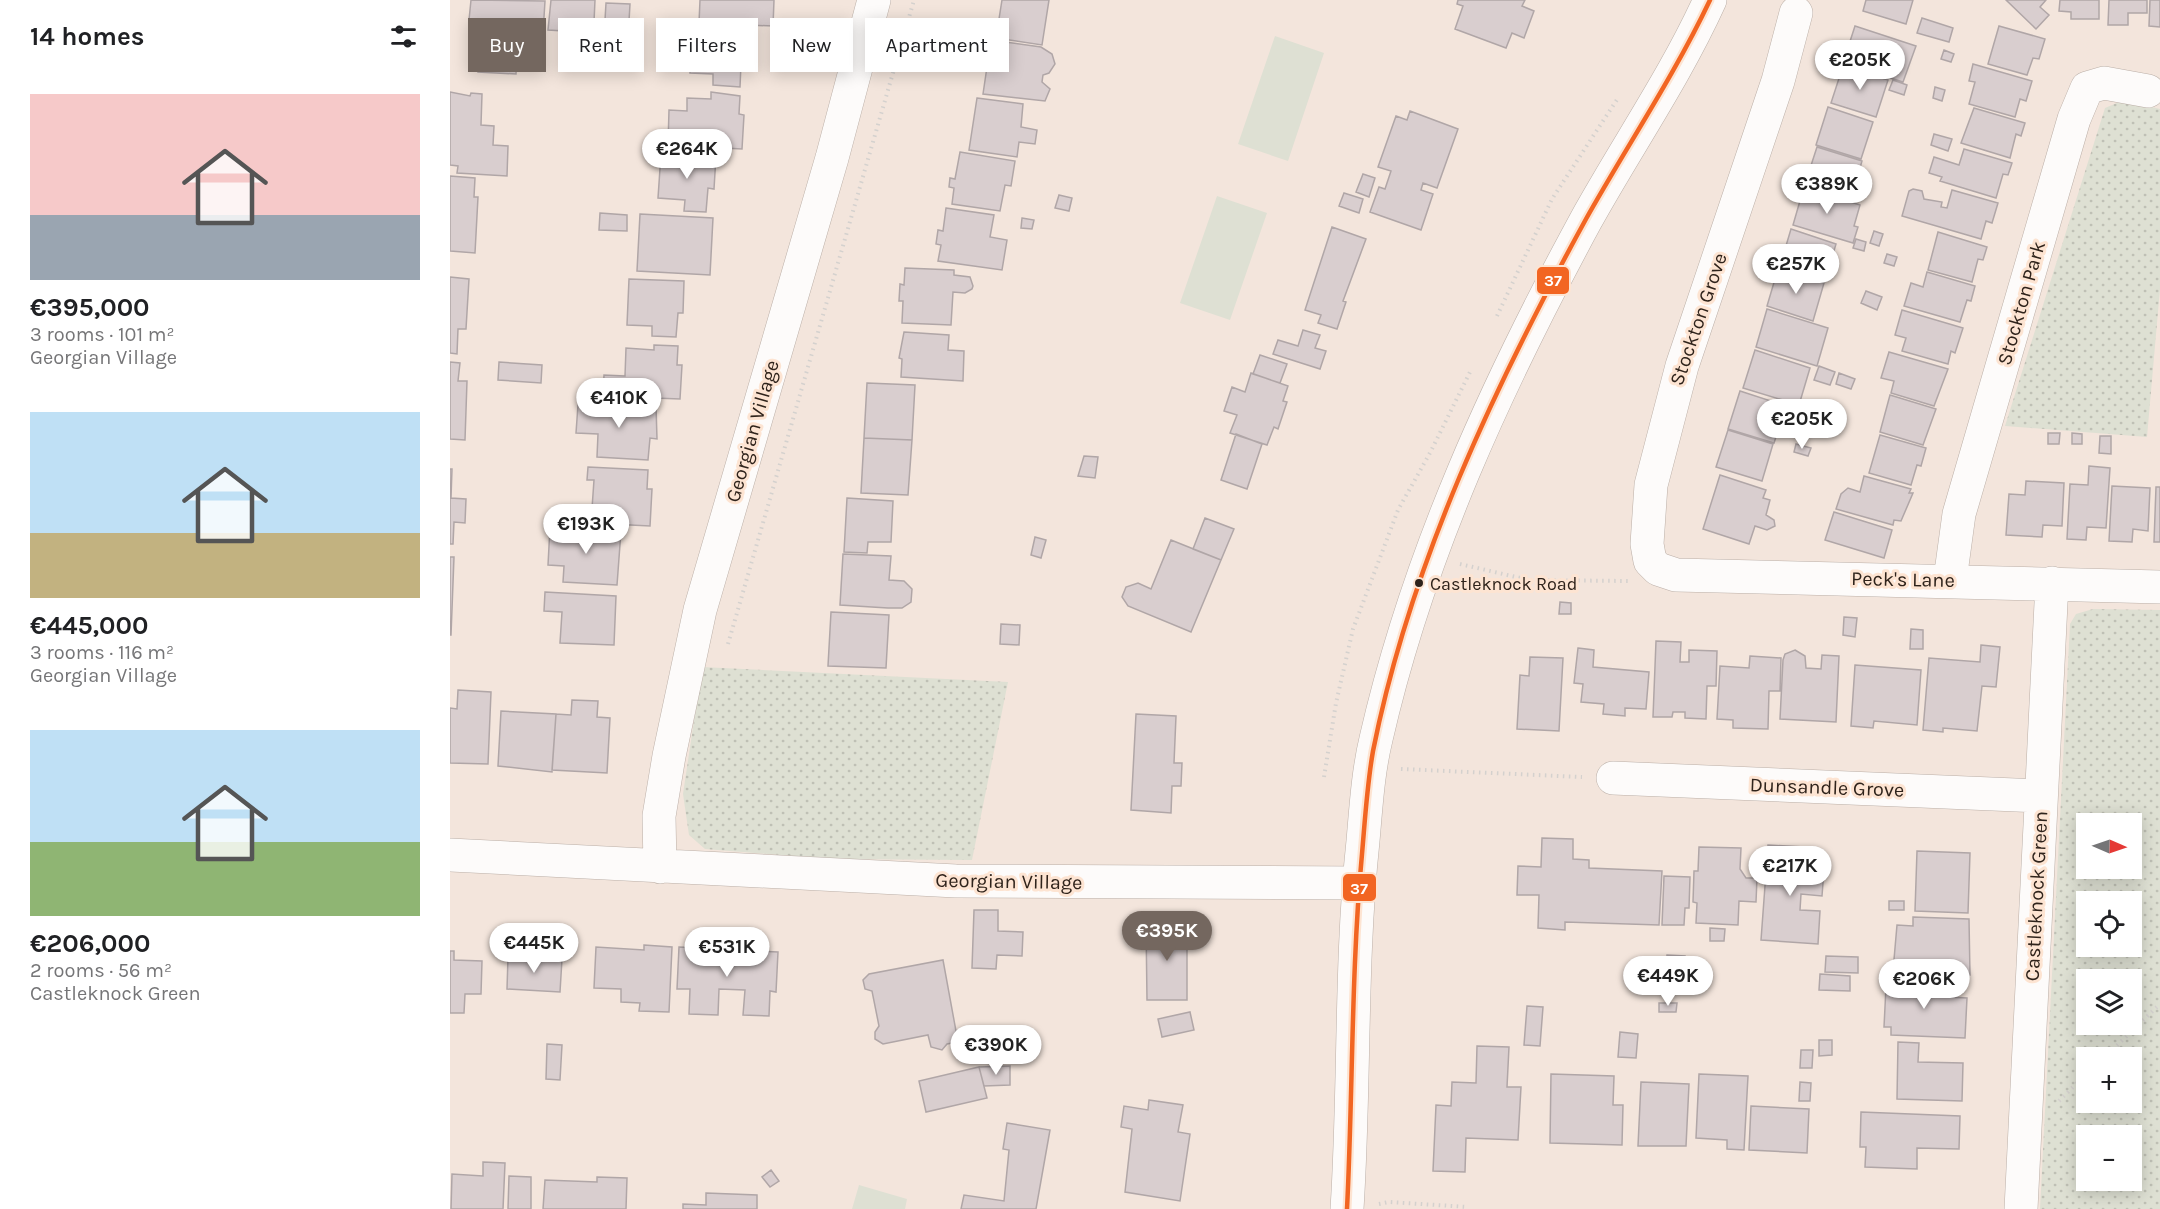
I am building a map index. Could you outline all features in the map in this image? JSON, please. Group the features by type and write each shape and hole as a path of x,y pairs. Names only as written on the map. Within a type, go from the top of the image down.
{"street":[{"name":"Georgian Village","path":"660,867 659,816 700,610 832,158 874,0"},
{"path":"1359,1208 1353,1125 1359,883 1370,768 1403,634 1466,462 1522,340 1588,216 1695,33 1710,0"},
{"name":"Stockton Grove","path":"1650,561 1647,544 1651,485 1666,417 1778,81 1796,13"},
{"name":"Stockton Park","path":"1950,580 1959,514 2074,119 2087,88 2104,83 2148,91"},
{"name":"Peck's Lane","path":"1650,561 1658,569 1676,575 2160,587"},
{"name":"Castleknock Green","path":"2021,1209 2052,584"},
{"name":"Dunsandle Grove","path":"1613,778 2040,795"},
{"name":"Georgian Village","path":"450,855 956,881 1359,883"}],"path":[{"path":"726,650 914,0"},
{"path":"1324,777 1336,703 1353,628 1398,510 1431,451 1472,369"},
{"path":"1431,555 1476,570 1528,580 1612,583 1624,583 1639,577 1650,561"},
{"path":"1370,768 1613,778"},
{"path":"2115,1047 2160,1004"},
{"path":"1387,1209 1389,1202"},
{"path":"1359,1208 1389,1202 1468,1207"}],"shaded area":[{"path":"1275,36 1324,53 1288,161 1238,144"},
{"path":"2124,100 2160,109 2160,289 2147,437 2005,426 2105,108"},
{"path":"1217,196 1267,213 1230,320 1180,303"},
{"path":"2093,609 2160,610 2160,1209 2040,1209 2070,624 2076,614"},
{"path":"702,667 1008,682 972,860 830,859 705,849 689,835 683,794"},
{"path":"859,1185 907,1199 905,1209 852,1209"}],"building":[{"path":"471,0 545,1 544,18 469,18"},
{"path":"551,0 595,0 594,18 558,18 558,31 548,30"},
{"path":"700,0 774,0 773,18 770,18 770,26 758,25 758,18 699,18"},
{"path":"1002,0 1049,0 1042,45 1009,40 1009,18 999,18"},
{"path":"1458,0 1525,0 1522,6 1534,11 1524,38 1512,33 1506,48 1455,29 1463,6 1457,4"},
{"path":"1866,0 1913,0 1906,24 1863,11"},
{"path":"2006,0 2046,0 2040,7 2049,15 2036,29"},
{"path":"2060,0 2099,0 2099,19 2071,19 2071,12 2059,11"},
{"path":"2109,0 2147,0 2147,13 2128,13 2128,25 2108,25"},
{"path":"2150,0 2160,0 2160,27 2149,26"},
{"path":"606,3 630,4 629,18 605,18"},
{"path":"1922,18 1953,28 1949,42 1917,33"},
{"path":"1855,26 1916,46 1903,82 1843,63"},
{"path":"1999,26 2045,39 2039,59 2033,58 2027,75 1988,64"},
{"path":"1009,43 1041,47 1052,54 1055,64 1049,73 1043,75 1042,82 1050,89 1045,101 983,94 986,72 1009,72"},
{"path":"1944,50 1954,54 1951,62 1941,59"},
{"path":"1973,64 2032,81 2026,101 2020,99 2015,117 1969,104 1975,82 1969,81"},
{"path":"1843,66 1888,80 1876,117 1831,103"},
{"path":"478,72 516,72 516,74"},
{"path":"741,72 740,87 713,85 713,74 690,73"},
{"path":"1893,80 1907,85 1904,95 1889,90"},
{"path":"1935,87 1945,90 1942,101 1933,98"},
{"path":"450,92 470,96 471,93 482,94 481,125 494,126 493,145 508,146 507,176 457,173 458,166 450,165"},
{"path":"711,92 740,96 739,114 744,115 742,149 668,145 669,110 687,111 687,98 711,99"},
{"path":"977,98 1023,104 1021,127 1037,130 1035,144 1019,142 1017,157 969,150"},
{"path":"1828,107 1873,122 1861,159 1816,145"},
{"path":"1974,108 2025,123 2021,136 2016,134 2010,158 1961,143"},
{"path":"1410,111 1458,129 1437,188 1423,183 1421,190 1433,194 1421,230 1370,212 1379,187 1385,189 1391,171 1378,167 1396,116 1407,120"},
{"path":"1934,134 1952,139 1948,151 1931,145"},
{"path":"1817,147 1862,161 1851,199 1805,184"},
{"path":"1964,149 2012,163 2008,175 2003,174 1996,198 1940,181 1942,177 1929,173 1934,157 1959,165"},
{"path":"960,152 1015,161 1011,186 1005,185 1000,211 952,204 954,188 949,187 950,178 955,179"},
{"path":"661,154 716,156 714,189 708,188 706,212 684,211 685,200 658,198"},
{"path":"1363,174 1375,178 1369,197 1356,192"},
{"path":"450,176 475,178 474,197 478,197 475,253 450,251"},
{"path":"1804,187 1860,205 1854,226 1858,227 1853,243 1793,225"},
{"path":"1913,189 1922,191 1924,199 1942,202 1941,207 1947,208 1952,190 1998,203 1992,223 1986,221 1981,239 1902,216 1909,191"},
{"path":"1344,193 1363,199 1359,213 1339,206"},
{"path":"1059,195 1072,198 1069,211 1055,208"},
{"path":"946,208 994,215 990,237 1007,240 1002,270 938,261 941,245 936,244 938,230 943,231"},
{"path":"600,213 627,215 627,231 599,230"},
{"path":"640,214 713,218 710,275 637,271"},
{"path":"1022,218 1034,220 1032,229 1021,228"},
{"path":"1332,227 1366,239 1343,301 1346,302 1337,329 1318,323 1321,315 1305,310"},
{"path":"1791,229 1836,244 1825,281 1780,266"},
{"path":"1874,231 1883,234 1879,246 1870,243"},
{"path":"1938,232 1987,247 1983,260 1978,259 1972,282 1928,270"},
{"path":"1856,239 1866,242 1864,251 1853,248"},
{"path":"1887,254 1897,257 1894,266 1884,263"},
{"path":"905,268 954,270 954,275 970,277 972,289 965,293 953,292 951,325 902,323 903,301 899,301 900,284 904,285"},
{"path":"1778,269 1824,283 1813,321 1767,306"},
{"path":"1927,272 1975,286 1971,301 1967,300 1960,322 1904,306 1911,283 1923,287"},
{"path":"450,277 469,279 466,329 458,329 457,354 450,353"},
{"path":"629,279 684,281 683,313 678,313 676,337 652,336 652,326 627,325"},
{"path":"1866,291 1882,297 1877,310 1861,303"},
{"path":"1767,309 1828,328 1817,366 1756,347"},
{"path":"1902,310 1963,328 1955,353 1951,351 1948,364 1902,351 1906,338 1895,335"},
{"path":"1303,330 1320,335 1315,348 1326,351 1320,369 1273,354 1278,340 1298,346"},
{"path":"904,332 949,335 948,350 964,351 963,381 901,377 902,359 899,358"},
{"path":"654,345 678,346 677,365 682,365 680,399 603,396 604,375 625,376 626,348 654,350"},
{"path":"1755,350 1810,368 1799,405 1743,388"},
{"path":"1889,352 1948,369 1934,406 1891,393 1894,381 1881,378"},
{"path":"1260,355 1287,364 1280,383 1253,374"},
{"path":"450,362 460,363 458,381 467,381 465,440 450,439"},
{"path":"499,362 542,365 541,383 498,380"},
{"path":"1819,366 1835,372 1830,385 1814,380"},
{"path":"1251,373 1288,386 1283,401 1287,402 1278,429 1274,427 1267,445 1230,433 1237,415 1224,411 1232,387 1245,392"},
{"path":"1839,373 1855,379 1851,389 1836,384"},
{"path":"867,383 915,385 912,440 864,438"},
{"path":"1740,391 1786,406 1774,443 1728,429"},
{"path":"1890,395 1936,409 1923,445 1880,432"},
{"path":"578,405 656,406 657,439 650,438 648,460 597,457 598,434 576,433"},
{"path":"1825,417 1837,421 1834,430 1822,427"},
{"path":"1728,430 1773,444 1762,481 1716,467"},
{"path":"2048,433 2060,433 2059,444 2048,444"},
{"path":"2072,433 2082,434 2082,444 2072,444"},
{"path":"1236,434 1262,444 1247,489 1221,480"},
{"path":"1880,435 1926,448 1921,466 1917,465 1911,485 1869,473"},
{"path":"2100,436 2111,436 2111,454 2099,453"},
{"path":"864,438 912,440 908,495 861,493"},
{"path":"1796,444 1811,448 1808,456 1794,452"},
{"path":"1084,456 1098,457 1095,478 1078,476"},
{"path":"2089,466 2110,468 2106,528 2087,527 2086,540 2067,539 2070,484 2088,485"},
{"path":"588,467 648,470 647,489 652,489 650,526 591,523 594,480 587,480"},
{"path":"450,469 452,469 451,498 466,499 465,523 454,522 453,544 450,544"},
{"path":"1720,475 1766,490 1763,498 1770,500 1766,515 1774,520 1775,526 1767,530 1755,526 1749,544 1703,529"},
{"path":"1864,476 1911,489 1909,493 1913,493 1901,521 1894,520 1893,525 1836,509 1841,494 1848,488 1860,492"},
{"path":"2026,481 2064,483 2062,526 2043,525 2042,537 2006,535 2009,494 2025,495"},
{"path":"2112,486 2150,488 2148,531 2133,529 2132,542 2109,541"},
{"path":"2156,487 2160,487 2160,542 2154,542"},
{"path":"847,498 893,501 891,542 868,542 867,553 844,552"},
{"path":"1834,512 1892,530 1884,558 1825,540"},
{"path":"1205,518 1234,529 1221,560 1193,549"},
{"path":"550,527 621,531 617,585 563,582 564,566 548,565"},
{"path":"1035,537 1046,540 1041,558 1031,555"},
{"path":"1171,540 1221,560 1191,632 1128,606 1122,597 1126,587 1138,583 1151,589"},
{"path":"843,554 891,556 889,580 904,581 912,589 911,602 902,608 840,605"},
{"path":"450,557 454,557 451,635 450,635"},
{"path":"545,592 616,596 614,645 560,643 562,612 544,611"},
{"path":"1560,602 1571,603 1571,614 1559,614"},
{"path":"831,612 889,615 886,668 828,666"},
{"path":"1844,617 1857,618 1855,637 1843,635"},
{"path":"1001,624 1020,625 1019,645 1000,644"},
{"path":"1911,629 1923,630 1923,649 1910,649"},
{"path":"1656,641 1681,642 1680,662 1689,662 1689,650 1717,651 1716,686 1707,686 1706,719 1685,718 1685,712 1673,712 1672,717 1653,717"},
{"path":"1981,645 2000,647 1996,687 1982,686 1977,731 1943,728 1943,732 1923,730 1929,658 1980,662"},
{"path":"1578,648 1594,650 1593,667 1649,672 1646,709 1625,708 1625,716 1603,714 1604,704 1581,702 1583,684 1574,683"},
{"path":"1795,650 1805,656 1806,668 1821,669 1822,655 1839,656 1836,722 1780,719 1783,660 1785,654"},
{"path":"1750,656 1781,658 1780,691 1769,691 1768,729 1733,728 1733,720 1717,719 1720,666 1749,668"},
{"path":"1530,657 1563,658 1559,731 1517,729 1520,675 1529,676"},
{"path":"1855,665 1921,670 1917,725 1874,721 1873,728 1851,726"},
{"path":"458,690 491,692 488,764 450,763 450,708 457,709"},
{"path":"572,700 598,701 597,717 610,718 607,773 552,770 556,714 571,715"},
{"path":"501,711 556,714 552,772 498,766"},
{"path":"1136,714 1176,716 1174,763 1182,763 1181,786 1172,786 1171,813 1131,810"},
{"path":"1542,838 1573,839 1573,859 1589,860 1589,868 1662,871 1659,925 1565,922 1565,930 1538,928 1539,895 1517,895 1518,866 1541,867"},
{"path":"1768,845 1804,847 1803,869 1824,870 1822,896 1801,894 1800,910 1820,911 1818,944 1761,940"},
{"path":"1699,847 1741,848 1740,869 1746,878 1757,878 1756,902 1739,901 1738,925 1696,923 1697,903 1693,902 1694,871 1698,871"},
{"path":"1917,851 1970,853 1968,913 1915,911"},
{"path":"1664,876 1690,877 1689,908 1685,908 1684,925 1662,925"},
{"path":"1889,901 1904,901 1904,910 1889,910"},
{"path":"974,910 998,910 998,931 1023,932 1022,956 997,955 996,969 972,968"},
{"path":"1913,917 1969,919 1970,975 1893,971 1897,925 1913,926"},
{"path":"1146,924 1187,924 1187,1000 1147,1000"},
{"path":"1710,928 1725,929 1724,941 1710,941"},
{"path":"644,945 672,947 669,1012 639,1011 640,1003 621,1002 621,989 594,988 596,947 644,950"},
{"path":"679,947 778,952 776,992 770,991 769,1016 743,1015 745,990 719,989 718,1015 689,1014 690,989 677,989"},
{"path":"450,951 454,951 454,960 482,961 481,994 465,994 464,1013 450,1013"},
{"path":"1667,955 1685,956 1683,992 1665,991"},
{"path":"1826,956 1858,957 1858,973 1825,972"},
{"path":"508,957 562,959 560,992 507,989"},
{"path":"943,960 958,1042 947,1044 942,1050 931,1047 928,1035 883,1044 875,1039 875,1032 879,1026 872,991 865,989 863,980 869,974"},
{"path":"1692,964 1706,965 1705,978 1692,977"},
{"path":"1820,974 1850,976 1850,991 1819,990"},
{"path":"1891,979 1948,982 1947,997 1967,998 1965,1038 1891,1035 1891,1027 1884,1027 1886,987 1891,987"},
{"path":"1659,1003 1677,1003 1676,1012 1659,1012"},
{"path":"1527,1006 1543,1007 1540,1046 1524,1045"},
{"path":"1190,1012 1194,1030 1162,1037 1158,1019"},
{"path":"1620,1032 1638,1034 1636,1058 1618,1057"},
{"path":"1819,1040 1832,1040 1832,1055 1819,1056"},
{"path":"1898,1042 1919,1043 1918,1062 1963,1063 1962,1101 1897,1099"},
{"path":"547,1044 562,1045 560,1080 546,1079"},
{"path":"1477,1046 1509,1047 1507,1087 1521,1087 1518,1140 1466,1138 1465,1172 1433,1171 1436,1105 1451,1106 1452,1082 1476,1083"},
{"path":"1801,1050 1813,1050 1812,1068 1800,1068"},
{"path":"1010,1066 1010,1085 984,1086 979,1067"},
{"path":"979,1067 987,1098 926,1112 919,1081"},
{"path":"1551,1074 1614,1076 1613,1105 1623,1105 1622,1145 1550,1143"},
{"path":"1699,1074 1748,1076 1744,1150 1727,1149 1727,1140 1696,1138"},
{"path":"1641,1082 1689,1084 1686,1146 1638,1146"},
{"path":"1800,1082 1811,1083 1810,1101 1799,1101"},
{"path":"1149,1100 1183,1105 1178,1132 1190,1134 1180,1201 1125,1192 1132,1129 1121,1127 1124,1106 1148,1110"},
{"path":"1751,1106 1809,1109 1807,1153 1749,1150"},
{"path":"1861,1112 1960,1116 1959,1149 1917,1148 1917,1169 1865,1167 1866,1147 1860,1147"},
{"path":"1007,1123 1050,1130 1036,1209 961,1209 964,1195 1004,1201 1009,1150 1003,1149"},
{"path":"483,1162 505,1163 503,1209 451,1209 452,1174 483,1176"},
{"path":"771,1170 779,1181 770,1187 762,1177"},
{"path":"509,1176 531,1177 531,1209 508,1209"},
{"path":"597,1177 627,1178 626,1209 543,1209 545,1180 597,1182"},
{"path":"706,1193 757,1195 757,1209 683,1209 683,1204 706,1205"}],"transit line":[{"name":"37","path":"1347,1209 1358,898 1368,790 1373,751 1389,682 1409,613 1459,478 1488,411 1586,219 1666,83 1710,0"}],"place":[{"name":"Castleknock Road","path":"1419,583"}]}
